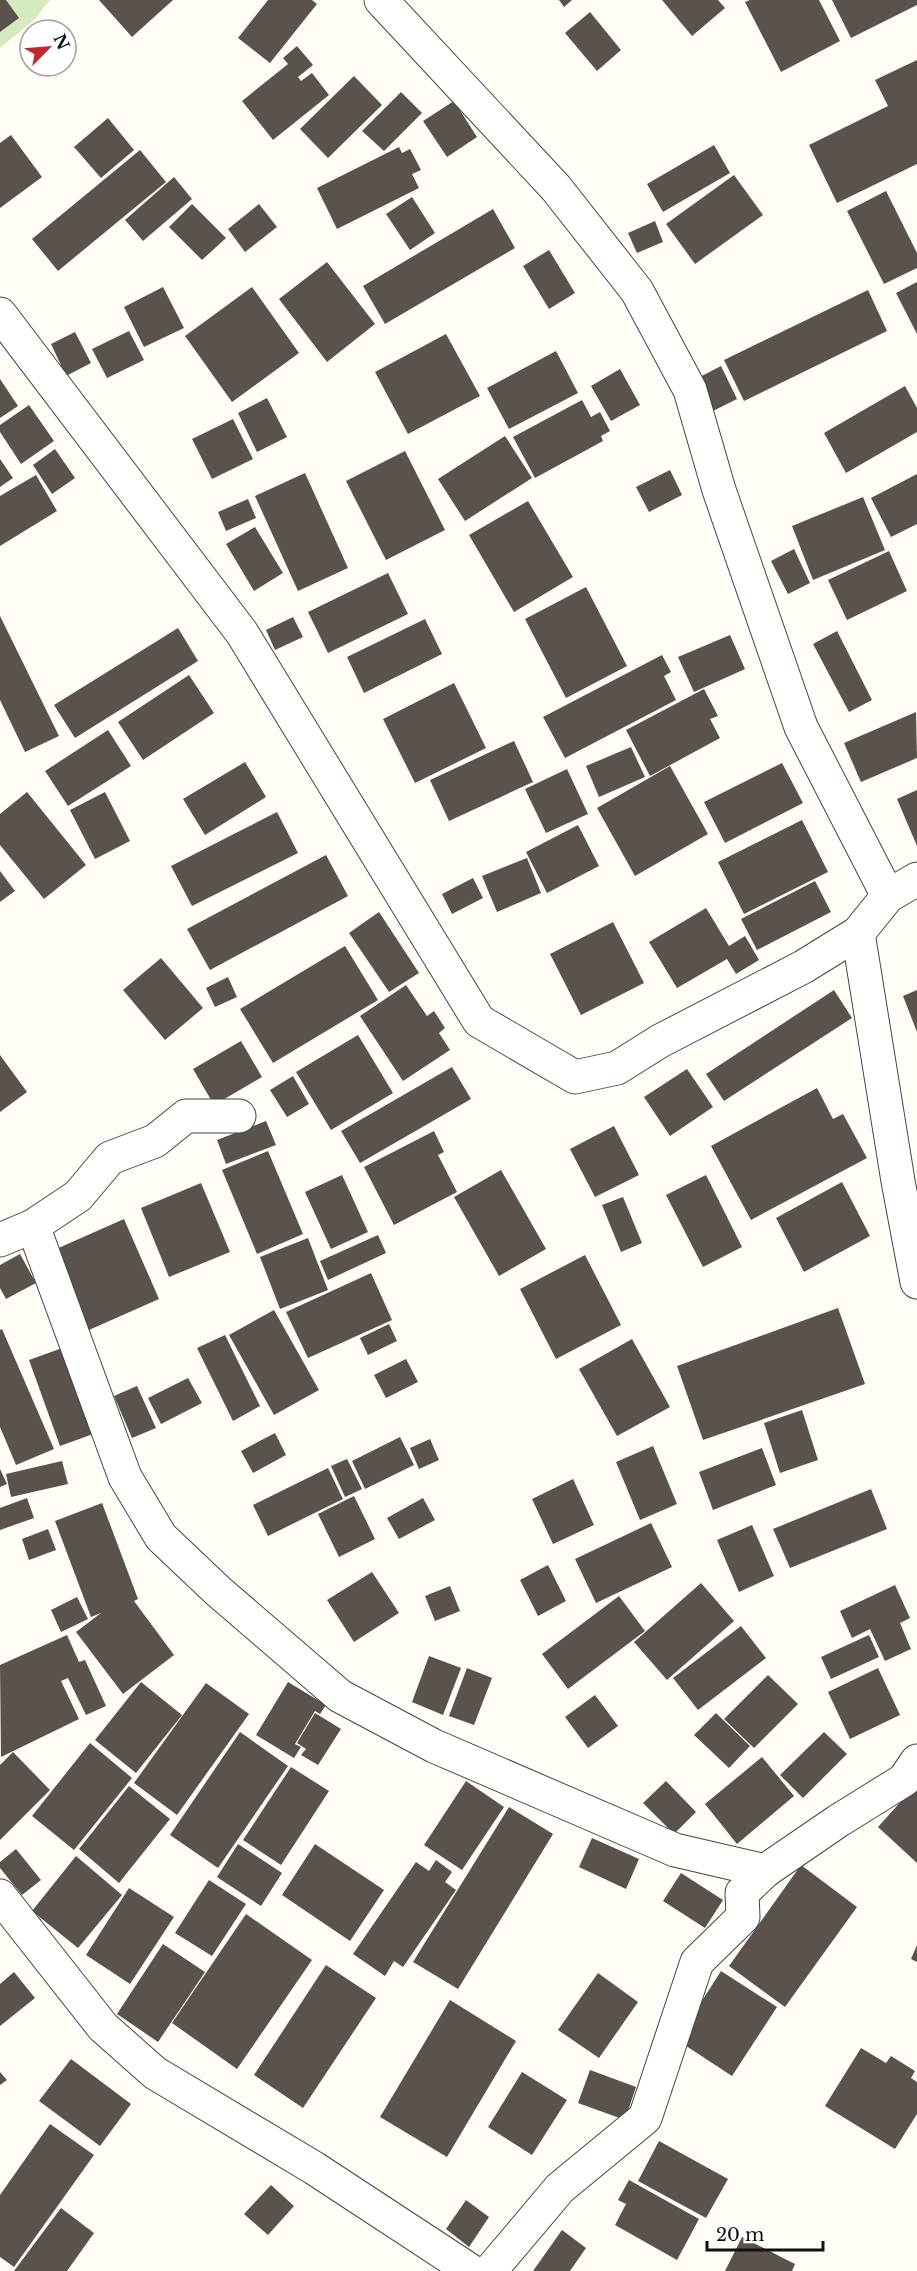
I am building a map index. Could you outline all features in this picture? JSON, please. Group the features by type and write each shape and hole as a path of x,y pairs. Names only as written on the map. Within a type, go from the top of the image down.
{"street":[{"path":"381,0 556,188 637,291 690,390 719,490 801,727 888,896"},
{"path":"0,314 242,633 479,1021 575,1077 617,1068 660,1041 803,967 858,933 888,896 917,879"},
{"path":"858,933 898,1181 917,1282"},
{"path":"0,1240 33,1226 78,1196 110,1158 155,1141 186,1116 239,1116"},
{"path":"33,1226 124,1477 161,1537 219,1591 340,1696 434,1746 675,1850 765,1871"},
{"path":"490,2271 560,2188 645,2118 696,1962 743,1917 742,1893 765,1871 847,1815 904,1780 917,1761"},
{"path":"0,1896 103,2027 155,2073 314,2168 471,2271"}],"green space":[{"path":"0,0 50,0 36,18 18,18 18,33 0,48"}],"building":[{"path":"0,0 6,0 19,18 0,32"},
{"path":"99,0 173,0 132,37"},
{"path":"268,0 312,0 317,4 270,63 238,38"},
{"path":"559,0 572,0 564,7"},
{"path":"662,0 718,0 725,8 692,36"},
{"path":"750,0 819,0 840,41 781,72 745,2"},
{"path":"832,0 917,0 917,5 851,38"},
{"path":"590,12 621,50 597,71 565,33"},
{"path":"297,46 313,65 298,77 301,81 312,73 329,95 273,140 242,101 288,64 283,58"},
{"path":"917,60 917,164 837,203 809,145 888,106 875,80"},
{"path":"354,76 382,105 328,158 300,129"},
{"path":"401,92 422,113 384,151 362,131"},
{"path":"454,101 477,137 447,157 423,121"},
{"path":"108,118 134,150 101,178 74,147"},
{"path":"11,135 42,177 0,208 0,143"},
{"path":"714,145 730,173 663,212 647,184"},
{"path":"399,147 402,153 410,149 421,170 412,174 419,188 337,229 317,188"},
{"path":"140,150 166,182 58,271 32,239"},
{"path":"734,175 763,215 695,264 666,224"},
{"path":"174,177 192,199 143,241 125,220"},
{"path":"886,191 917,253 917,268 884,284 847,211"},
{"path":"412,197 435,233 410,250 386,214"},
{"path":"192,204 226,238 202,260 169,227"},
{"path":"259,204 277,227 245,252 228,229"},
{"path":"493,209 515,248 385,324 363,286"},
{"path":"655,221 663,242 637,253 628,233"},
{"path":"549,250 575,293 549,309 523,266"},
{"path":"327,262 375,324 327,362 279,299"},
{"path":"917,282 917,334 896,293"},
{"path":"163,287 184,328 144,347 124,307"},
{"path":"252,287 299,353 232,402 185,336"},
{"path":"868,290 887,331 744,401 724,360"},
{"path":"129,331 144,360 107,378 92,349"},
{"path":"75,332 91,363 66,376 51,344"},
{"path":"446,334 480,396 408,434 375,372"},
{"path":"556,351 578,393 509,429 487,388"},
{"path":"721,366 737,399 709,413 692,381"},
{"path":"620,369 640,405 611,421 591,386"},
{"path":"0,379 18,406 0,418"},
{"path":"905,386 917,408 917,432 846,473 824,433"},
{"path":"267,398 287,437 257,452 238,413"},
{"path":"582,400 591,417 600,412 610,431 601,436 603,441 535,478 513,437"},
{"path":"29,405 54,441 21,464 0,432 0,425"},
{"path":"233,419 253,459 212,479 192,439"},
{"path":"505,436 532,478 465,521 438,479"},
{"path":"55,449 75,478 52,494 33,465"},
{"path":"405,451 445,530 386,560 346,481"},
{"path":"0,459 13,478 0,487"},
{"path":"670,470 682,495 649,512 636,487"},
{"path":"305,473 348,568 298,591 255,496"},
{"path":"917,474 917,524 891,537 871,498"},
{"path":"36,475 57,511 0,546 0,496"},
{"path":"863,497 885,550 813,580 792,526"},
{"path":"248,499 256,518 226,531 218,512"},
{"path":"528,501 573,577 514,612 469,535"},
{"path":"255,527 283,573 254,591 226,544"},
{"path":"794,549 810,583 788,594 771,561"},
{"path":"889,551 907,591 847,620 828,580"},
{"path":"388,573 408,614 328,653 308,612"},
{"path":"586,587 627,666 566,698 525,619"},
{"path":"0,616 59,736 25,752 0,700"},
{"path":"293,617 303,637 275,650 266,630"},
{"path":"425,619 442,654 364,693 347,657"},
{"path":"178,628 198,661 75,738 54,705"},
{"path":"837,631 872,700 849,712 813,644"},
{"path":"730,635 745,669 694,692 678,657"},
{"path":"662,655 671,672 664,676 676,700 565,758 543,717"},
{"path":"189,675 214,713 143,760 118,722"},
{"path":"454,683 486,748 415,783 383,719"},
{"path":"704,689 718,716 710,719 720,738 650,776 626,730"},
{"path":"916,712 917,758 861,782 844,743"},
{"path":"108,730 131,766 68,806 45,771"},
{"path":"514,741 533,782 449,821 430,780"},
{"path":"631,747 645,777 599,797 586,766"},
{"path":"245,762 266,797 205,835 183,799"},
{"path":"782,763 803,803 725,843 704,802"},
{"path":"670,766 708,834 635,876 597,808"},
{"path":"567,769 588,814 546,833 525,789"},
{"path":"917,790 917,846 897,799"},
{"path":"27,792 86,865 44,899 0,845 0,814"},
{"path":"105,792 130,841 95,859 70,810"},
{"path":"277,812 298,853 192,906 171,866"},
{"path":"802,820 828,872 744,914 718,862"},
{"path":"578,825 599,866 547,893 526,852"},
{"path":"326,855 348,896 210,970 187,929"},
{"path":"527,858 541,893 497,912 482,876"},
{"path":"0,871 15,891 0,902"},
{"path":"473,878 483,898 452,914 442,894"},
{"path":"815,881 831,912 757,950 741,919"},
{"path":"706,908 729,946 745,936 759,960 736,974 727,959 677,988 649,942"},
{"path":"379,912 419,973 389,992 349,933"},
{"path":"613,922 644,983 581,1015 550,954"},
{"path":"345,946 378,1000 273,1063 240,1009"},
{"path":"161,958 203,1008 165,1040 123,990"},
{"path":"228,977 237,997 215,1007 206,988"},
{"path":"406,985 427,1016 434,1011 445,1028 439,1033 450,1050 403,1081 360,1016"},
{"path":"834,990 852,1018 724,1101 706,1074"},
{"path":"917,990 917,1032 903,996"},
{"path":"358,1035 393,1093 331,1130 296,1072"},
{"path":"241,1041 262,1077 214,1105 193,1069"},
{"path":"0,1055 27,1092 0,1112"},
{"path":"452,1067 471,1099 360,1163 341,1131"},
{"path":"687,1069 713,1107 670,1136 644,1097"},
{"path":"293,1076 309,1104 287,1117 270,1090"},
{"path":"817,1088 833,1119 843,1114 867,1158 751,1220 711,1146"},
{"path":"266,1121 276,1145 226,1164 217,1140"},
{"path":"614,1126 639,1175 595,1197 570,1149"},
{"path":"434,1131 444,1152 438,1155 457,1192 394,1225 364,1167"},
{"path":"268,1151 303,1234 257,1254 222,1170"},
{"path":"501,1170 546,1249 499,1276 454,1197"},
{"path":"342,1175 368,1232 331,1249 305,1192"},
{"path":"706,1175 742,1247 703,1267 666,1195"},
{"path":"842,1182 870,1236 804,1272 776,1218"},
{"path":"201,1183 230,1252 169,1277 141,1208"},
{"path":"623,1197 642,1243 621,1252 602,1205"},
{"path":"124,1219 159,1299 89,1330 54,1250"},
{"path":"378,1235 386,1253 328,1280 320,1261"},
{"path":"308,1238 328,1290 280,1309 260,1257"},
{"path":"20,1254 36,1283 6,1299 0,1288 0,1265"},
{"path":"585,1255 621,1325 556,1359 520,1289"},
{"path":"371,1273 392,1320 308,1358 286,1312"},
{"path":"838,1308 865,1384 703,1440 677,1366"},
{"path":"274,1310 319,1390 274,1415 229,1335"},
{"path":"389,1324 397,1341 368,1355 360,1338"},
{"path":"2,1329 54,1449 16,1465 0,1427 0,1330"},
{"path":"225,1335 260,1406 233,1421 197,1348"},
{"path":"632,1339 670,1407 617,1436 579,1369"},
{"path":"76,1343 107,1429 60,1446 29,1360"},
{"path":"406,1359 418,1382 386,1398 374,1375"},
{"path":"188,1378 202,1403 161,1424 148,1398"},
{"path":"137,1386 156,1428 132,1438 114,1396"},
{"path":"802,1410 818,1460 780,1473 764,1423"},
{"path":"275,1433 286,1455 253,1473 241,1451"},
{"path":"400,1437 414,1465 365,1489 352,1461"},
{"path":"430,1439 439,1460 419,1469 410,1448"},
{"path":"653,1446 677,1504 640,1520 616,1462"},
{"path":"762,1448 776,1485 713,1510 699,1472"},
{"path":"347,1459 362,1489 345,1497 331,1466"},
{"path":"62,1461 68,1484 11,1497 6,1474"},
{"path":"328,1468 343,1499 268,1536 253,1505"},
{"path":"0,1469 7,1484 0,1487"},
{"path":"573,1479 594,1525 553,1544 532,1499"},
{"path":"871,1489 887,1529 790,1568 773,1529"},
{"path":"354,1496 375,1539 339,1557 318,1514"},
{"path":"27,1498 34,1518 0,1530 0,1508"},
{"path":"423,1498 435,1520 399,1539 387,1518"},
{"path":"102,1503 138,1599 134,1601 174,1655 123,1694 76,1632 101,1613 91,1617 55,1521"},
{"path":"651,1523 672,1567 596,1603 575,1559"},
{"path":"752,1525 774,1576 739,1592 717,1540"},
{"path":"48,1529 56,1550 29,1560 22,1539"},
{"path":"548,1565 566,1601 538,1616 520,1580"},
{"path":"372,1572 399,1613 354,1642 327,1600"},
{"path":"701,1583 734,1621 667,1680 634,1642"},
{"path":"895,1585 910,1618 900,1623 911,1649 885,1661 870,1629 852,1638 840,1611"},
{"path":"450,1586 460,1611 435,1621 425,1596"},
{"path":"619,1596 645,1631 568,1689 542,1654"},
{"path":"77,1597 88,1619 61,1632 51,1610"},
{"path":"741,1626 766,1658 698,1710 673,1678"},
{"path":"67,1635 79,1662 85,1660 106,1706 86,1715 68,1678 61,1681 79,1719 1,1757 0,1665"},
{"path":"869,1635 879,1657 831,1679 821,1657"},
{"path":"429,1656 461,1668 443,1715 412,1702"},
{"path":"467,1668 492,1678 474,1725 449,1716"},
{"path":"878,1668 900,1715 850,1739 828,1692"},
{"path":"768,1675 798,1704 754,1748 724,1719"},
{"path":"141,1682 182,1715 136,1773 95,1740"},
{"path":"288,1682 326,1705 320,1714 315,1711 295,1744 301,1747 294,1758 256,1735"},
{"path":"206,1683 249,1714 177,1815 134,1783"},
{"path":"595,1695 618,1726 588,1748 565,1717"},
{"path":"315,1713 341,1729 318,1765 301,1755 306,1749 297,1743"},
{"path":"716,1713 750,1746 729,1768 694,1735"},
{"path":"240,1732 288,1766 218,1868 170,1835"},
{"path":"824,1732 847,1754 803,1798 780,1775"},
{"path":"90,1743 132,1778 74,1850 32,1816"},
{"path":"13,1752 50,1790 0,1840 0,1765"},
{"path":"762,1757 794,1796 737,1844 705,1804"},
{"path":"291,1767 329,1791 281,1865 243,1840"},
{"path":"466,1781 504,1807 462,1870 424,1845"},
{"path":"666,1781 696,1812 674,1834 643,1803"},
{"path":"129,1786 170,1819 119,1883 79,1849"},
{"path":"913,1788 917,1791 917,1863 878,1827"},
{"path":"509,1807 553,1834 458,1989 413,1962"},
{"path":"592,1838 639,1859 626,1889 579,1867"},
{"path":"238,1844 282,1873 261,1906 217,1877"},
{"path":"315,1844 384,1890 350,1941 282,1895"},
{"path":"16,1849 41,1880 22,1895 0,1868 0,1862"},
{"path":"76,1856 122,1895 78,1948 32,1911"},
{"path":"436,1860 452,1872 445,1882 456,1890 403,1967 394,1961 385,1976 353,1954 416,1862 429,1871"},
{"path":"801,1865 857,1907 785,2007 729,1966"},
{"path":"681,1873 723,1900 705,1928 663,1901"},
{"path":"209,1880 246,1904 212,1956 175,1933"},
{"path":"129,1888 174,1917 130,1984 86,1955"},
{"path":"246,1914 312,1960 237,2069 172,2023"},
{"path":"163,1944 205,1972 158,2042 117,2014"},
{"path":"917,1945 917,1962 911,1959"},
{"path":"326,1965 376,1998 303,2108 254,2075"},
{"path":"721,1971 777,2007 732,2076 677,2040"},
{"path":"14,1972 35,1998 0,2026 0,1984"},
{"path":"598,1973 638,2002 599,2058 558,2030"},
{"path":"450,2000 516,2041 447,2157 380,2117"},
{"path":"861,2048 886,2063 891,2056 915,2071 911,2078 917,2082 917,2114 895,2149 825,2106"},
{"path":"71,2059 131,2104 100,2146 39,2101"},
{"path":"590,2070 636,2087 625,2120 578,2103"},
{"path":"0,2072 7,2080 0,2085"},
{"path":"522,2072 567,2100 532,2155 488,2127"},
{"path":"50,2124 94,2155 14,2267 0,2257 0,2195"},
{"path":"659,2141 728,2179 706,2218 638,2181"},
{"path":"629,2180 699,2219 677,2260 615,2225 626,2204 618,2200"},
{"path":"271,2185 294,2206 268,2235 244,2214"},
{"path":"466,2200 489,2217 469,2247 446,2229"},
{"path":"61,2208 94,2233 67,2271 14,2271"},
{"path":"562,2230 586,2248 570,2271 533,2271"},
{"path":"742,2237 795,2264 792,2271 725,2271"}]}
